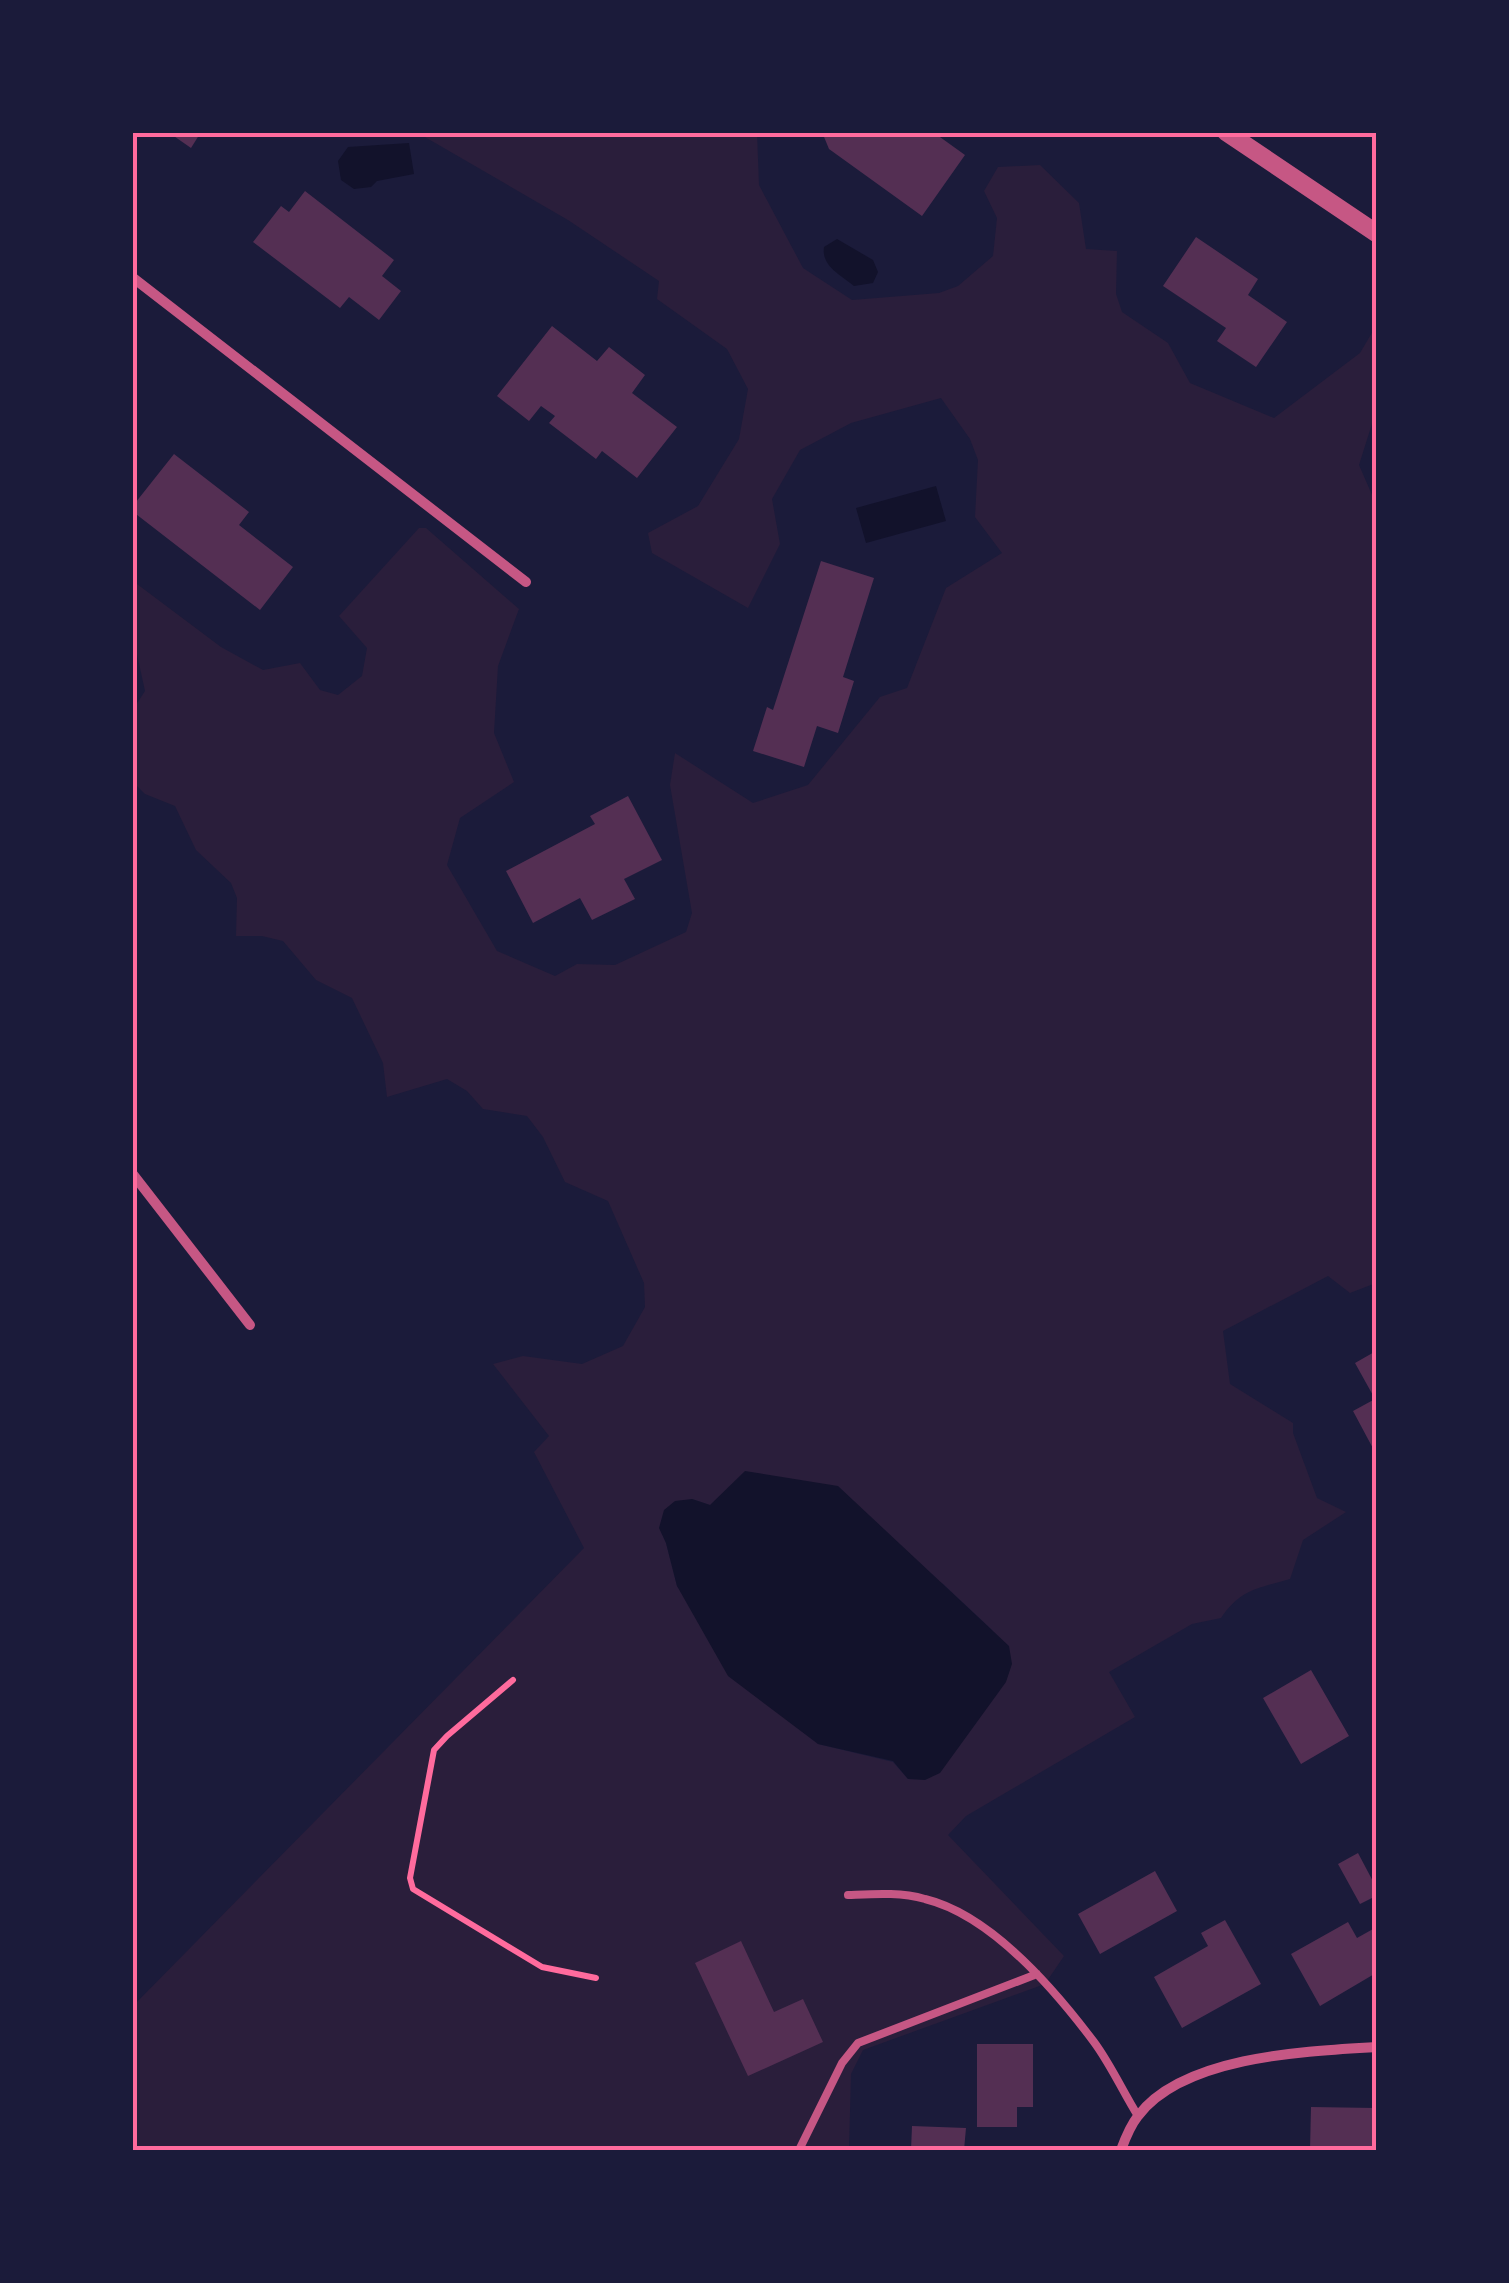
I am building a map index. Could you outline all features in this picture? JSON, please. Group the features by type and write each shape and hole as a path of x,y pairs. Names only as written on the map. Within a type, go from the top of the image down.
{"street":[{"path":"1226,132 1376,234"},
{"path":"132,277 526,582"},
{"path":"132,1174 250,1325"},
{"path":"1121,2150 1138,2116 1156,2098 1217,2067 1265,2057 1376,2047"}],"lane":[{"path":"848,1895 888,1894 927,1899 972,1919 1037,1974 1096,2044 1138,2116"},
{"path":"799,2150 842,2062 858,2043 1037,1974"}],"path":[{"path":"513,1680 434,1750 410,1878 413,1888 542,1966 596,1978"}],"shaded area":[{"path":"418,133 757,133 759,185 803,268 852,300 939,293 958,286 993,256 997,218 984,191 998,167 1040,165 1079,203 1086,249 1117,251 1116,294 1122,312 1168,343 1190,383 1274,418 1360,353 1376,326 1376,411 1359,465 1376,504 1376,1283 1350,1293 1328,1276 1223,1331 1230,1384 1293,1423 1293,1433 1317,1498 1346,1512 1303,1540 1290,1579 1251,1591 1235,1601 1221,1618 1192,1624 1109,1672 1135,1717 966,1816 948,1835 1064,1956 1045,1984 863,2050 851,2074 849,2150 133,2150 133,2006 584,1548 534,1452 549,1436 493,1364 523,1356 582,1364 623,1346 645,1307 644,1283 608,1201 565,1182 543,1137 527,1116 483,1109 467,1091 447,1079 387,1097 383,1063 352,998 316,980 283,941 236,936 237,898 231,883 196,850 175,806 145,794 133,782 132,711 145,691 133,636 133,581 221,647 263,670 300,663 320,690 338,695 362,676 367,648 339,616 419,528 426,528 519,609 498,666 494,733 514,782 460,818 447,865 497,951 555,976 577,964 615,965 686,932 692,913 670,785 675,753 753,803 808,785 880,697 907,688 946,588 1002,553 975,517 978,460 970,439 941,398 851,423 800,450 772,499 780,544 748,608 652,553 648,533 698,506 739,439 748,389 727,349 657,299 659,281 568,220","holes":["692,1499 942,1583 992,1630 1011,1660 908,1779 893,1762 818,1744 677,1586 660,1529"]},
{"path":"409,143 414,174 354,189 341,180 338,161 348,147"},
{"path":"837,239 873,260 878,272 873,283 854,286 829,265 824,247"},
{"path":"936,486 946,521 866,543 856,508"},
{"path":"745,1471 838,1486 1009,1646 1012,1664 1006,1682 940,1773 925,1780 908,1779 893,1761 818,1744 728,1676 677,1586 659,1528 664,1510 675,1501 692,1499 710,1505"}],"building":[{"path":"168,132 201,132 191,148"},
{"path":"822,132 933,132 965,155 922,216 829,149"},
{"path":"305,191 394,260 382,276 401,291 379,320 349,297 340,308 253,242 281,206 289,212"},
{"path":"1196,237 1258,279 1248,295 1287,322 1256,367 1217,341 1226,328 1163,286"},
{"path":"552,326 597,361 609,347 645,375 632,393 677,427 637,478 602,451 596,459 549,423 555,416 541,406 529,421 497,396"},
{"path":"174,454 249,512 239,525 293,567 260,610 132,511"},
{"path":"821,561 874,578 843,677 854,681 838,733 817,726 804,767 753,751 767,707 773,710"},
{"path":"628,796 662,860 624,879 635,899 592,920 580,898 533,923 506,871 595,824 590,816"},
{"path":"1376,1351 1376,1454 1353,1411 1375,1399 1355,1363"},
{"path":"1311,1670 1349,1736 1301,1764 1263,1698"},
{"path":"1358,1853 1376,1887 1376,1896 1360,1904 1338,1864"},
{"path":"1155,1871 1177,1911 1100,1954 1078,1914"},
{"path":"1225,1920 1261,1984 1182,2028 1154,1977 1208,1946 1201,1933"},
{"path":"1348,1922 1357,1938 1373,1929 1376,1973 1320,2006 1291,1954"},
{"path":"741,1941 774,2012 803,1999 823,2042 748,2076 695,1963"},
{"path":"977,2044 1033,2044 1033,2107 1017,2107 1017,2127 977,2127"},
{"path":"1311,2107 1376,2108 1376,2150 1310,2150"},
{"path":"912,2126 966,2128 964,2150 911,2150"}]}
